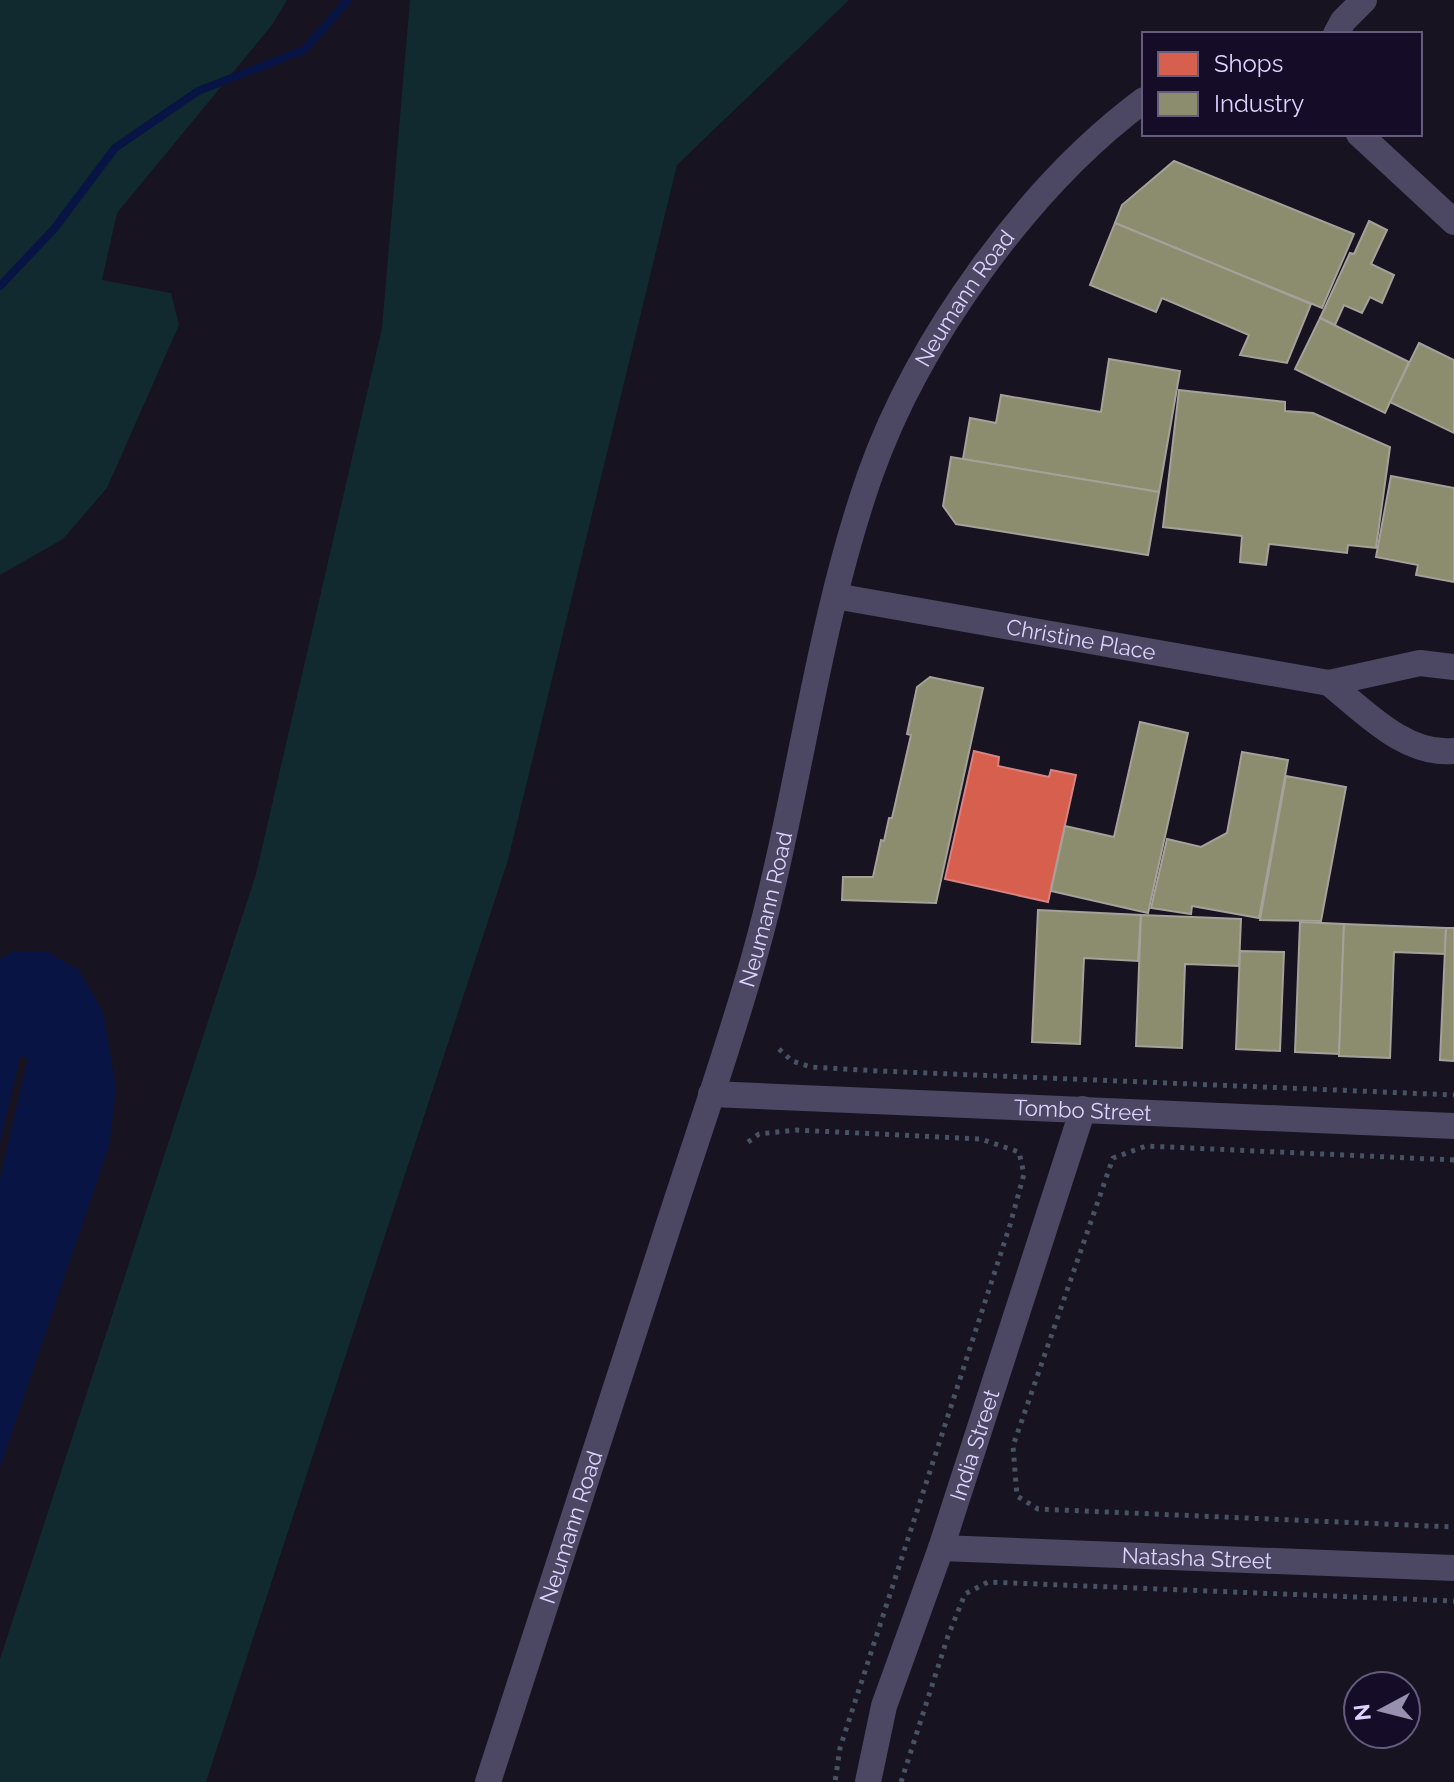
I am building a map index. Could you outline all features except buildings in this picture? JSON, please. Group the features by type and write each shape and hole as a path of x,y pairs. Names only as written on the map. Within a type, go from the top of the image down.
{"street":[{"path":"1337,32 1343,21 1364,0"},
{"name":"Neumann Road","path":"488,1782 754,957 835,596 871,474 902,402 962,298 1011,232 1054,183 1142,102"},
{"path":"1361,136 1454,222"},
{"name":"Christine Place","path":"835,596 1329,683 1420,663 1454,667"},
{"name":"Christine Place","path":"1329,683 1387,731 1417,746 1442,752 1454,751"},
{"name":"Tombo Street","path":"711,1094 1454,1126"},
{"name":"India Street","path":"868,1782 884,1706 941,1548 1083,1109"},
{"name":"Natasha Street","path":"941,1548 1454,1568"}],"path":[{"path":"779,1049 792,1061 811,1067 1454,1095"},
{"path":"748,1142 759,1134 796,1130 981,1139 1019,1152 1024,1174 924,1494 840,1748 835,1782"},
{"path":"1454,1160 1146,1146 1113,1158 1013,1446 1017,1496 1038,1509 1454,1527"},
{"path":"901,1782 948,1636 965,1594 988,1582 1454,1601"}],"green space":[{"path":"0,0 287,0 272,25 117,213 102,280 171,293 179,325 107,488 63,539 0,575"},
{"path":"410,0 849,0 677,165 508,860 206,1782 0,1782 0,1659 256,874 382,328"}],"shaded area":[{"path":"13,951 46,951 79,970 103,1012 116,1088 109,1146 0,1467 0,1178 28,1058 20,1057 0,1142 0,959"}],"waterway":[{"path":"0,286 54,229 115,148 198,91 304,50 348,0"}]}
